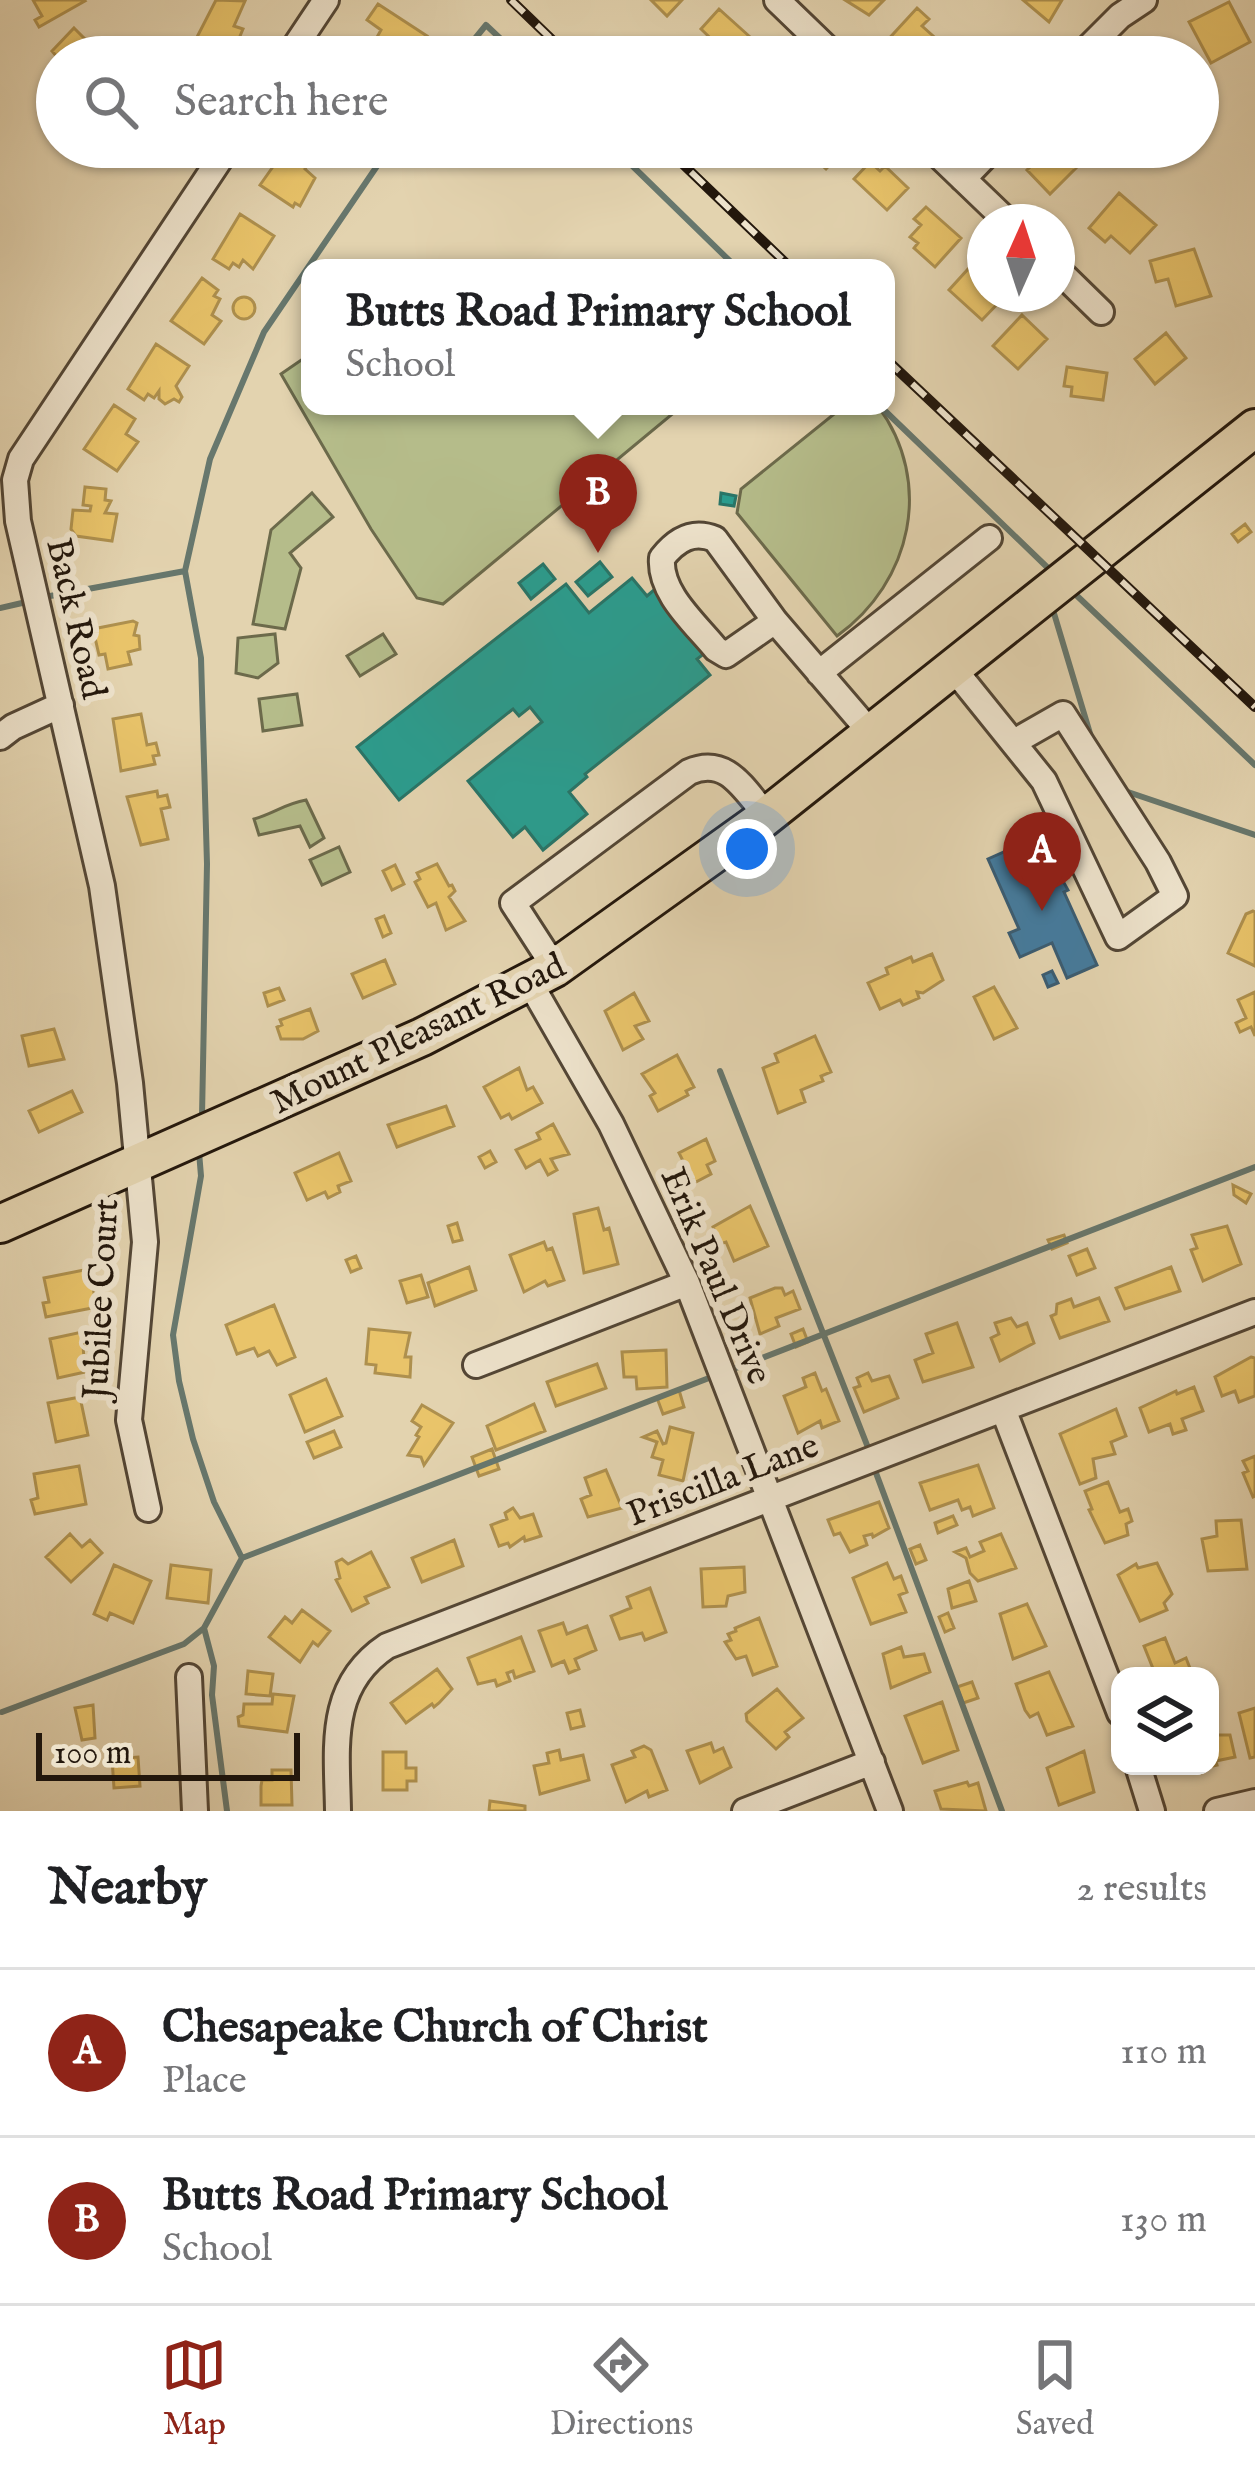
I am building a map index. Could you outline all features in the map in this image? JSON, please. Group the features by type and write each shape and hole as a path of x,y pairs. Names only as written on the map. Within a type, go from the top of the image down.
{"highway":[{"name":"Mount Pleasant Road","path":"0,1224 422,1037 542,975 767,816 1255,428"}],"street":[{"path":"302,36 326,0"},
{"path":"776,0 814,36"},
{"path":"1100,36 1144,0"},
{"name":"Back Road","path":"140,1163 101,886 8,490 11,458 213,168"},
{"path":"952,168 990,204"},
{"path":"963,178 973,168"},
{"path":"1075,287 1101,312"},
{"path":"775,621 726,656 666,587 662,558 689,535 716,539 775,621 871,733"},
{"path":"819,673 989,538"},
{"path":"953,668 1044,781 1118,937 1175,896 1063,714 1014,742"},
{"path":"0,737 61,705"},
{"name":"Erik Paul Drive","path":"767,816 726,770 714,765 689,772 513,903 610,1124 687,1283 890,1811"},
{"name":"Jubilee Court","path":"140,1163 145,1242 129,1420 148,1509"},
{"path":"476,1365 687,1283"},
{"name":"Priscilla Lane","path":"338,1811 340,1703 374,1654 418,1632 1255,1312"},
{"path":"1003,1409 1111,1690"},
{"path":"189,1678 196,1811"},
{"path":"745,1811 872,1762"},
{"path":"1141,1775 1152,1811"},
{"path":"1217,1811 1255,1802"}],"green space":[{"path":"301,360 301,408 281,374"},
{"path":"305,415 671,415 443,604 417,598"},
{"path":"833,415 883,415 906,466 907,529 883,588 837,636 737,513 741,489"},
{"path":"312,493 333,517 290,553 301,568 285,629 253,624 271,530"},
{"path":"275,634 278,663 258,678 236,673 238,638"},
{"path":"383,634 396,654 360,676 347,656"},
{"path":"297,694 302,725 263,731 259,699"},
{"path":"306,800 324,838 310,847 300,826 259,835 254,819"},
{"path":"339,847 350,872 322,885 310,860"}],"building: Homes":[{"path":"33,0 85,1 39,27 35,20 42,16"},
{"path":"216,0 245,1 234,26 243,29 240,36 198,36"},
{"path":"651,0 682,0 667,16"},
{"path":"845,0 884,0 869,15"},
{"path":"1023,0 1062,0 1049,22"},
{"path":"1229,2 1250,42 1219,59 1219,36 1197,36 1189,22"},
{"path":"378,4 427,36 378,36 381,30 367,20"},
{"path":"917,8 929,19 922,26 933,36 891,36"},
{"path":"719,9 749,36 708,36 701,29"},
{"path":"272,168 306,168 315,178 300,206 295,203 293,207 260,185"},
{"path":"864,168 887,168 908,188 887,210 854,179"},
{"path":"1029,168 1076,168 1050,194"},
{"path":"1119,193 1156,225 1130,253 1111,236 1105,242 1089,228"},
{"path":"926,207 961,238 935,267 914,248 918,243 910,237 921,225 914,219"},
{"path":"240,214 274,236 253,269 243,260 239,267 233,263 229,269 213,259"},
{"path":"1194,249 1211,296 1176,306 1168,279 1156,282 1150,261"},
{"path":"967,270 967,306 949,290"},
{"path":"202,278 218,290 214,296 220,299 212,315 221,321 204,344 171,321"},
{"path":"244,297 255,308 244,319 233,308"},
{"path":"1022,315 1047,339 1018,369 993,346"},
{"path":"1166,333 1186,358 1155,384 1135,359"},
{"path":"156,344 189,366 176,386 182,397 179,402 174,399 165,404 159,391 144,400 128,389"},
{"path":"1067,367 1107,373 1103,400 1071,396 1072,387 1064,386"},
{"path":"114,405 135,419 126,434 138,442 117,471 84,449"},
{"path":"85,487 106,489 105,500 111,501 105,513 117,514 112,541 76,536 71,529 73,510 90,511 91,506 83,505"},
{"path":"1245,524 1251,532 1238,542 1232,534"},
{"path":"133,621 140,649 128,652 131,664 108,669 93,629"},
{"path":"141,714 147,745 156,743 159,755 153,756 155,764 121,771 113,719"},
{"path":"157,791 158,797 167,795 170,807 161,809 168,839 141,845 127,797"},
{"path":"437,864 455,891 449,897 465,921 446,930 436,903 428,907 415,882 420,879 417,873"},
{"path":"395,865 404,884 392,890 383,871"},
{"path":"1253,911 1255,966 1228,953 1246,914"},
{"path":"384,916 391,933 383,937 376,919"},
{"path":"932,954 943,980 917,992 919,998 880,1009 868,983 888,974 886,968"},
{"path":"385,960 395,984 363,998 352,974"},
{"path":"994,987 1017,1028 994,1039 974,997"},
{"path":"279,988 284,1000 268,1006 264,993"},
{"path":"1255,992 1255,1036 1251,1027 1240,1032 1236,1023 1246,1018 1238,1000"},
{"path":"634,993 649,1021 635,1026 643,1039 623,1050 605,1011"},
{"path":"310,1009 318,1031 303,1039 281,1039 280,1020"},
{"path":"54,1029 64,1059 29,1066 22,1036"},
{"path":"815,1036 831,1072 821,1076 823,1081 801,1090 805,1102 778,1113 763,1068 778,1062 775,1054"},
{"path":"677,1055 694,1087 658,1111 650,1096 655,1093 642,1074"},
{"path":"519,1068 527,1090 533,1087 542,1103 512,1119 509,1114 501,1118 484,1087"},
{"path":"72,1091 82,1112 39,1132 29,1111"},
{"path":"446,1106 454,1126 397,1147 388,1125"},
{"path":"553,1124 569,1154 551,1159 557,1170 548,1175 540,1160 526,1168 516,1150 540,1139 537,1133"},
{"path":"706,1139 715,1161 707,1165 711,1174 694,1183 679,1153"},
{"path":"490,1151 496,1162 485,1168 479,1157"},
{"path":"339,1153 351,1181 338,1186 340,1192 328,1198 325,1192 307,1200 295,1173"},
{"path":"1233,1185 1251,1194 1246,1203 1234,1195"},
{"path":"750,1206 768,1246 734,1261 713,1227"},
{"path":"598,1208 604,1230 609,1228 618,1264 584,1273 574,1214"},
{"path":"457,1223 462,1240 453,1242 448,1226"},
{"path":"1227,1226 1241,1264 1203,1281 1191,1250 1197,1248 1192,1235"},
{"path":"1064,1235 1067,1243 1052,1249 1048,1240"},
{"path":"544,1242 547,1250 552,1248 564,1280 548,1286 545,1281 524,1292 510,1255"},
{"path":"1087,1249 1095,1268 1077,1275 1069,1256"},
{"path":"356,1256 361,1268 351,1272 346,1260"},
{"path":"469,1267 476,1290 435,1306 428,1283"},
{"path":"1171,1267 1180,1291 1125,1309 1116,1288"},
{"path":"89,1269 97,1307 46,1317 43,1303 49,1302 44,1278"},
{"path":"421,1275 428,1297 407,1303 400,1281"},
{"path":"782,1288 785,1295 793,1291 800,1309 776,1318 779,1326 760,1334 750,1298"},
{"path":"1099,1298 1109,1321 1060,1338 1051,1316 1057,1304 1071,1299 1074,1307"},
{"path":"274,1305 295,1357 277,1365 269,1351 258,1356 254,1348 237,1354 226,1325"},
{"path":"1011,1318 1017,1327 1027,1323 1034,1343 1000,1361 991,1338 999,1334 995,1323"},
{"path":"957,1323 973,1367 923,1382 915,1360 933,1353 926,1334"},
{"path":"369,1329 410,1333 405,1357 411,1357 410,1377 375,1373 376,1365 366,1364"},
{"path":"803,1329 808,1342 796,1347 791,1334"},
{"path":"82,1332 85,1372 58,1378 50,1339"},
{"path":"666,1350 667,1387 637,1389 636,1377 624,1377 622,1352"},
{"path":"1255,1358 1255,1396 1239,1402 1235,1391 1222,1396 1215,1377"},
{"path":"597,1364 606,1388 556,1406 547,1382"},
{"path":"815,1373 839,1421 822,1428 820,1421 798,1433 784,1396 806,1387 803,1378"},
{"path":"868,1373 872,1381 889,1376 898,1398 864,1412 854,1388 860,1386 857,1378"},
{"path":"326,1379 342,1416 305,1432 290,1395"},
{"path":"1194,1387 1203,1411 1182,1419 1186,1430 1173,1434 1170,1424 1149,1432 1140,1408"},
{"path":"679,1390 684,1407 663,1414 657,1398"},
{"path":"80,1397 88,1435 56,1442 48,1403"},
{"path":"534,1404 545,1431 496,1450 487,1426"},
{"path":"422,1405 453,1423 424,1465 421,1457 408,1455 419,1437 421,1427 412,1421"},
{"path":"1116,1409 1126,1436 1111,1442 1115,1454 1093,1459 1096,1478 1080,1484 1060,1434"},
{"path":"670,1427 693,1433 683,1481 659,1475 663,1460 652,1457 657,1442 643,1437 657,1431 666,1443"},
{"path":"334,1431 341,1447 314,1458 307,1442"},
{"path":"492,1449 499,1469 479,1476 472,1457"},
{"path":"1255,1456 1255,1496 1253,1497 1243,1461"},
{"path":"978,1465 994,1508 973,1516 970,1507 962,1510 958,1500 930,1510 920,1483"},
{"path":"79,1466 86,1504 35,1514 31,1500 38,1498 34,1474"},
{"path":"606,1470 622,1508 588,1517 581,1499 591,1495 585,1478"},
{"path":"1108,1482 1120,1512 1128,1509 1132,1521 1126,1524 1128,1535 1105,1543 1085,1491"},
{"path":"879,1502 889,1528 873,1537 864,1536 867,1545 850,1552 828,1520"},
{"path":"513,1508 520,1518 533,1514 541,1536 499,1546 491,1525 507,1519 505,1513"},
{"path":"953,1516 957,1525 938,1533 935,1523"},
{"path":"1241,1520 1247,1569 1208,1571 1202,1539 1217,1536 1216,1521"},
{"path":"70,1534 82,1547 90,1540 102,1553 71,1582 46,1557"},
{"path":"1001,1534 1016,1568 978,1581 966,1558 955,1552 966,1548 970,1557 984,1551 980,1542"},
{"path":"454,1540 463,1566 422,1582 412,1558"},
{"path":"920,1545 926,1560 916,1564 910,1549"},
{"path":"371,1552 389,1587 365,1597 368,1603 352,1611 336,1580 340,1578 336,1562 342,1559 348,1564"},
{"path":"887,1563 894,1579 901,1576 907,1592 899,1595 906,1612 871,1624 853,1578"},
{"path":"1157,1563 1172,1594 1164,1603 1167,1610 1140,1621 1118,1575 1136,1564 1138,1568"},
{"path":"114,1565 151,1581 133,1623 110,1613 107,1620 94,1614"},
{"path":"171,1565 211,1570 208,1603 167,1598"},
{"path":"744,1567 745,1592 728,1596 726,1606 703,1607 701,1569"},
{"path":"969,1581 976,1601 952,1608 948,1589"},
{"path":"650,1588 666,1632 645,1640 642,1633 620,1639 611,1616 631,1608 627,1597"},
{"path":"1027,1604 1046,1646 1013,1659 1000,1614"},
{"path":"302,1610 330,1631 318,1646 313,1642 300,1662 269,1637 285,1617 292,1623"},
{"path":"948,1613 954,1628 945,1632 939,1617"},
{"path":"759,1618 777,1666 753,1675 746,1656 736,1659 725,1642 731,1640 728,1634 735,1628"},
{"path":"563,1623 567,1634 587,1626 596,1650 575,1659 579,1669 569,1673 564,1661 552,1666 539,1631"},
{"path":"521,1637 534,1671 515,1678 513,1671 507,1673 510,1681 497,1686 495,1680 478,1684 468,1658"},
{"path":"1165,1638 1175,1663 1186,1658 1190,1667 1152,1667 1144,1646"},
{"path":"901,1647 904,1657 924,1654 930,1672 891,1688 883,1654"},
{"path":"437,1669 452,1689 434,1707 406,1723 391,1703"},
{"path":"248,1671 273,1674 270,1696 246,1694"},
{"path":"1049,1672 1073,1726 1047,1735 1038,1713 1030,1717 1025,1710 1016,1684"},
{"path":"972,1682 978,1698 963,1703 957,1687"},
{"path":"777,1689 803,1718 785,1732 789,1737 776,1749 747,1721 746,1714"},
{"path":"273,1694 294,1696 287,1732 239,1726 244,1704 272,1704"},
{"path":"942,1702 958,1750 923,1763 905,1716"},
{"path":"93,1705 95,1738 82,1740 75,1708"},
{"path":"1255,1708 1255,1757 1250,1758 1239,1713"},
{"path":"580,1710 584,1726 571,1729 567,1713"},
{"path":"1219,1735 1230,1735 1235,1757 1219,1760"},
{"path":"711,1743 714,1752 723,1748 731,1767 700,1783 687,1751"},
{"path":"644,1746 651,1750 667,1790 649,1797 647,1791 626,1802 612,1765 635,1757 632,1751"},
{"path":"559,1750 561,1760 583,1755 589,1780 540,1794 534,1766 549,1763 547,1753"},
{"path":"1084,1751 1094,1792 1059,1805 1047,1768"},
{"path":"383,1752 406,1752 406,1768 416,1768 416,1781 407,1781 407,1790 383,1790"},
{"path":"138,1757 140,1786 114,1788 112,1759"},
{"path":"272,1770 291,1770 292,1805 261,1805 262,1780 272,1780"},
{"path":"967,1782 969,1786 978,1783 986,1811 941,1809 935,1791"},
{"path":"490,1801 525,1806 525,1811 489,1811"}],"building: Schools":[{"path":"721,493 736,496 734,506 720,504"},
{"path":"600,562 612,577 588,596 576,582"},
{"path":"543,564 555,579 531,599 519,583"},
{"path":"632,578 647,596 654,590 705,653 697,659 710,675 585,774 569,792 587,814 543,850 525,827 513,837 468,781 542,722 530,707 519,716 513,709 399,800 357,747 566,584 589,613"}],"building: Public":[{"path":"1040,836 1068,890 1064,892 1097,965 1067,978 1052,943 1020,957 1009,933 1019,929 988,859"},
{"path":"1052,971 1058,983 1048,987 1043,975"}],"waterway":[{"path":"477,36 486,25 498,36"},
{"path":"314,259 376,168"},
{"path":"635,168 728,259"},
{"path":"202,1116 207,864 201,658 185,571 210,459 264,332 301,278"},
{"path":"889,415 1049,569"},
{"path":"50,596 185,571"},
{"path":"1074,593 1255,765"},
{"path":"0,608 22,603"},
{"path":"1053,610 1092,740"},
{"path":"1122,790 1255,835"},
{"path":"720,1071 867,1445"},
{"path":"199,1152 201,1176 173,1335 193,1439 214,1502 242,1558"},
{"path":"736,1368 1255,1167"},
{"path":"2,1712 184,1644 204,1628 242,1558 709,1378"},
{"path":"876,1473 1002,1811"},
{"path":"204,1628 214,1666 212,1695 227,1811"}],"railway":[{"path":"511,0 548,36"},
{"path":"687,168 782,259"},
{"path":"895,367 1255,707"}],"place":[{"name":"Butts Road Primary School","path":"598,553"},
{"name":"Chesapeake Church of Christ","path":"1042,911"}]}
